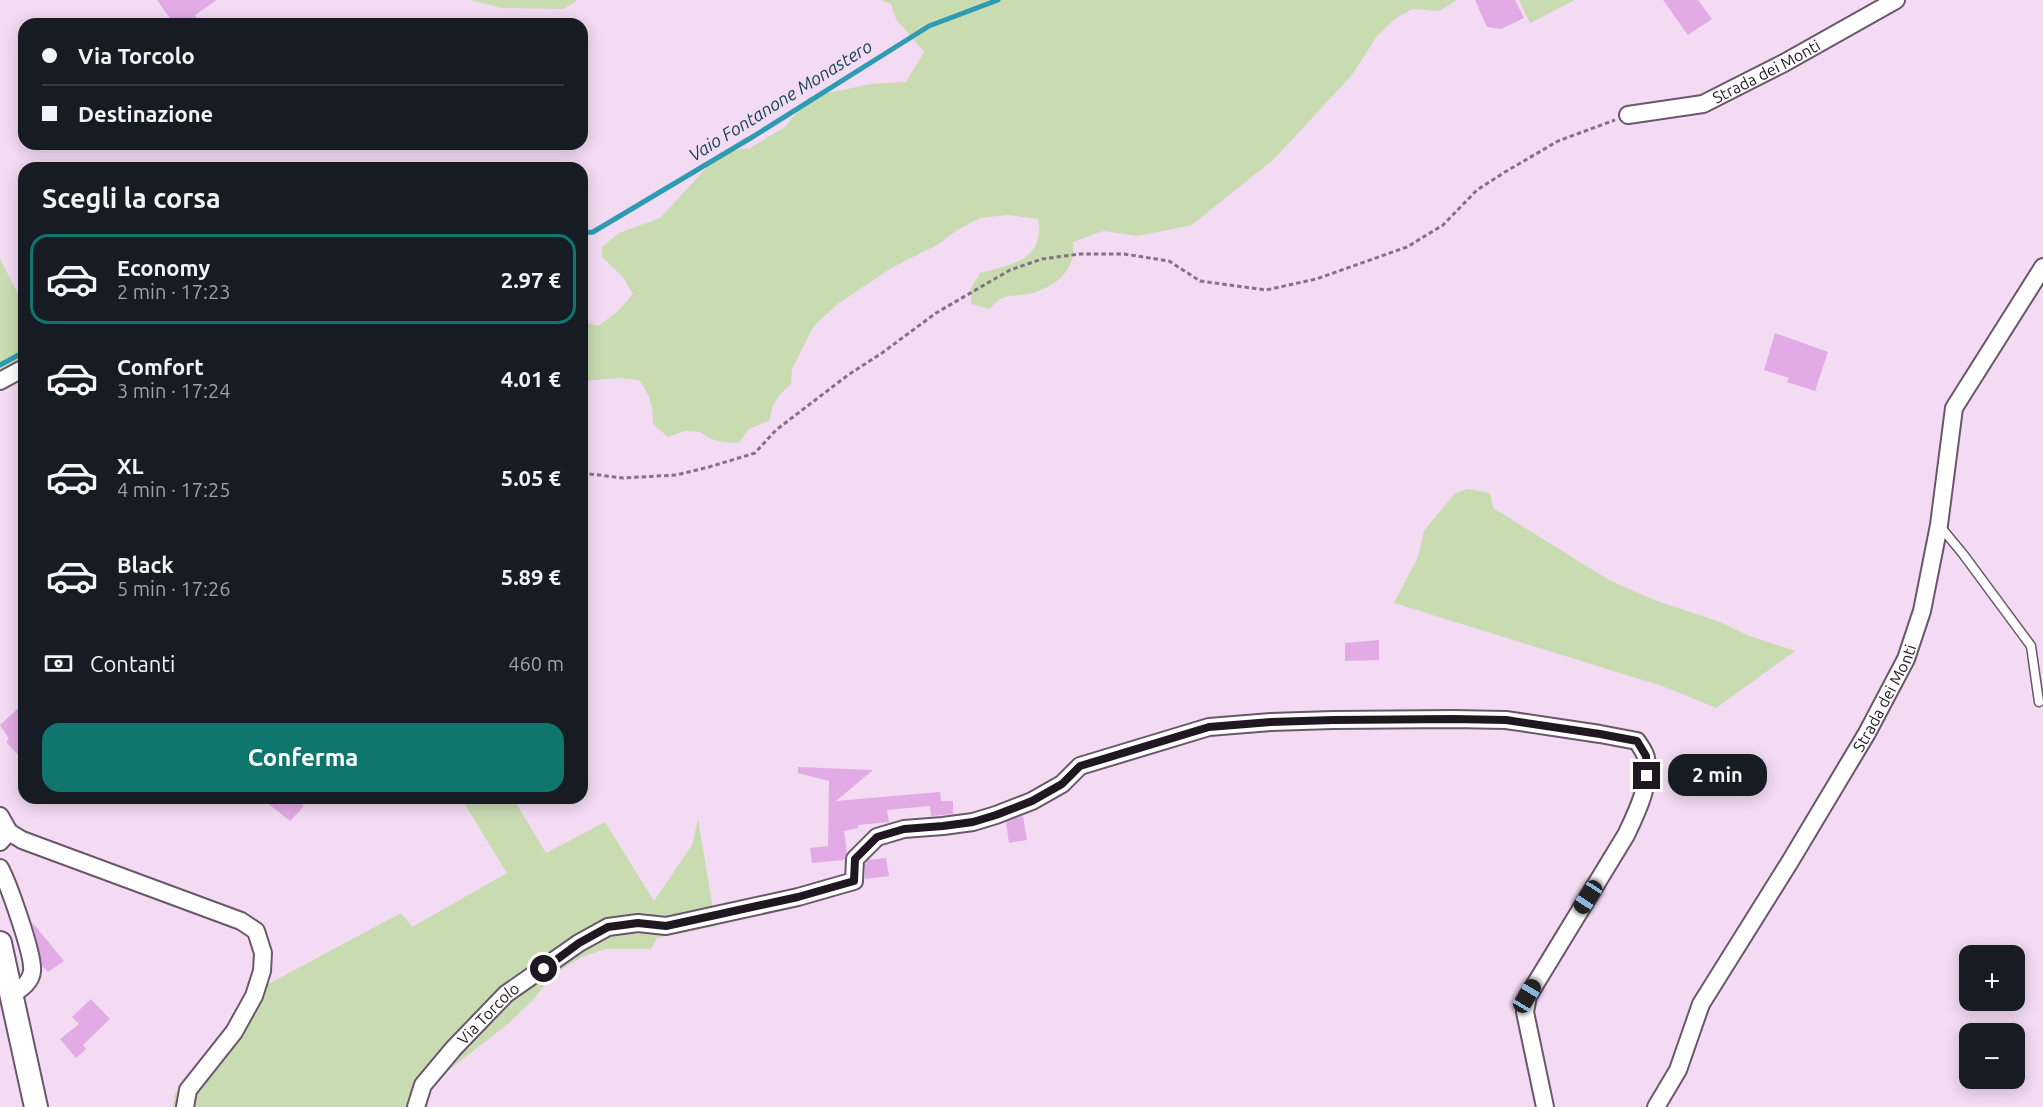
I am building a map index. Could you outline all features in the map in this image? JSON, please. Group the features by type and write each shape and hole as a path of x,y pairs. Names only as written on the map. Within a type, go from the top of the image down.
{"main road":[{"path":"0,943 36,1107"}],"street":[{"name":"Strada dei Monti","path":"1628,115 1702,104 1784,63 1896,0"},
{"name":"Strada dei Monti","path":"1656,1107 1678,1070 1701,1004 1867,733 1906,659 1922,611 1939,525 1954,408 2043,267"},
{"path":"0,381 18,371"},
{"name":"Via Torcolo","path":"417,1107 423,1084 506,994 579,943 608,927 638,923 666,926 798,897 854,881 855,859 877,837 904,829 973,822 996,815 1032,801 1062,784 1080,766 1209,727 1271,722 1453,719 1506,720 1637,741 1646,756 1647,776 1639,807 1626,835 1527,996 1526,1012 1545,1107"},
{"path":"0,816 5,837 22,840 241,921 256,931 262,953 262,971 254,996 234,1032 188,1090 185,1107"},
{"path":"0,868 25,939 32,971 27,985 12,995"}],"lane":[{"path":"1939,525 2031,646 2039,702"}],"path":[{"path":"588,474 623,478 676,475 754,453 776,430 848,375 890,348 936,313 1010,270 1042,259 1080,254 1124,254 1169,261 1200,281 1266,290 1317,279 1407,247 1443,225 1478,190 1535,154 1558,141 1628,115"}],"green space":[{"path":"470,0 578,0 563,9 502,8"},
{"path":"881,0 1457,0 1439,11 1412,9 1395,19 1377,36 1352,75 1275,158 1192,225 1138,236 1103,231 1073,242 1073,252 1068,269 1055,282 1038,291 998,300 990,309 971,304 971,288 980,273 1014,263 1031,252 1039,233 1038,219 1008,215 980,218 957,230 937,245 893,267 839,303 818,322 792,369 791,384 774,404 770,420 749,429 739,443 711,439 700,432 685,431 668,437 653,424 650,401 639,380 621,378 588,381 588,323 598,326 617,312 633,294 623,277 602,257 602,247 619,233 660,218 721,152 750,148 785,127 809,97 871,84 906,82 924,52 896,19 891,4"},
{"path":"1519,0 1575,0 1530,23"},
{"path":"0,259 18,294 18,366 0,376"},
{"path":"1468,489 1490,493 1493,508 1609,580 1654,600 1795,651 1716,708 1665,687 1394,603 1418,557 1424,531 1455,493"},
{"path":"465,804 517,804 546,853 605,822 654,901 692,845 698,819 716,926 657,938 651,949 605,949 580,958 551,976 535,998 508,1024 431,1084 423,1107 173,1107 175,1093 203,1064 259,989 401,913 412,927 507,873"}],"building":[{"path":"157,0 217,0 195,15 197,18 170,18"},
{"path":"1475,0 1515,0 1524,18 1501,29 1487,27"},
{"path":"1663,0 1698,0 1712,19 1688,35"},
{"path":"1775,333 1828,352 1815,391 1787,382 1789,378 1764,370"},
{"path":"1379,640 1379,660 1345,661 1345,643"},
{"path":"18,708 18,755 6,742 9,739 0,725"},
{"path":"798,767 873,770 836,801 940,792 941,801 953,801 953,814 931,816 930,806 887,810 889,822 858,825 858,828 844,831 847,853 844,860 812,863 810,848 828,846 829,781 798,773"},
{"path":"269,804 302,804 304,806 290,821"},
{"path":"1023,816 1027,840 1009,843 1006,822"},
{"path":"886,858 889,876 865,879 865,864 868,860"},
{"path":"32,922 64,961 48,972 42,966"},
{"path":"91,999 110,1019 83,1045 86,1049 76,1058 60,1039 79,1024 72,1017"}],"waterway":[{"name":"Vaio Fontanone Monastero","path":"588,232 593,232 754,136 929,26 998,0"},
{"name":"Vaio Fontanone Monastero","path":"0,365 18,355"}],"route":[{"path":"544,969 579,943 608,927 638,923 666,926 798,897 854,881 855,859 877,837 904,829 973,822 996,815 1032,801 1062,784 1080,766 1209,727 1333,720 1506,720 1637,741 1646,756 1647,776"}]}
